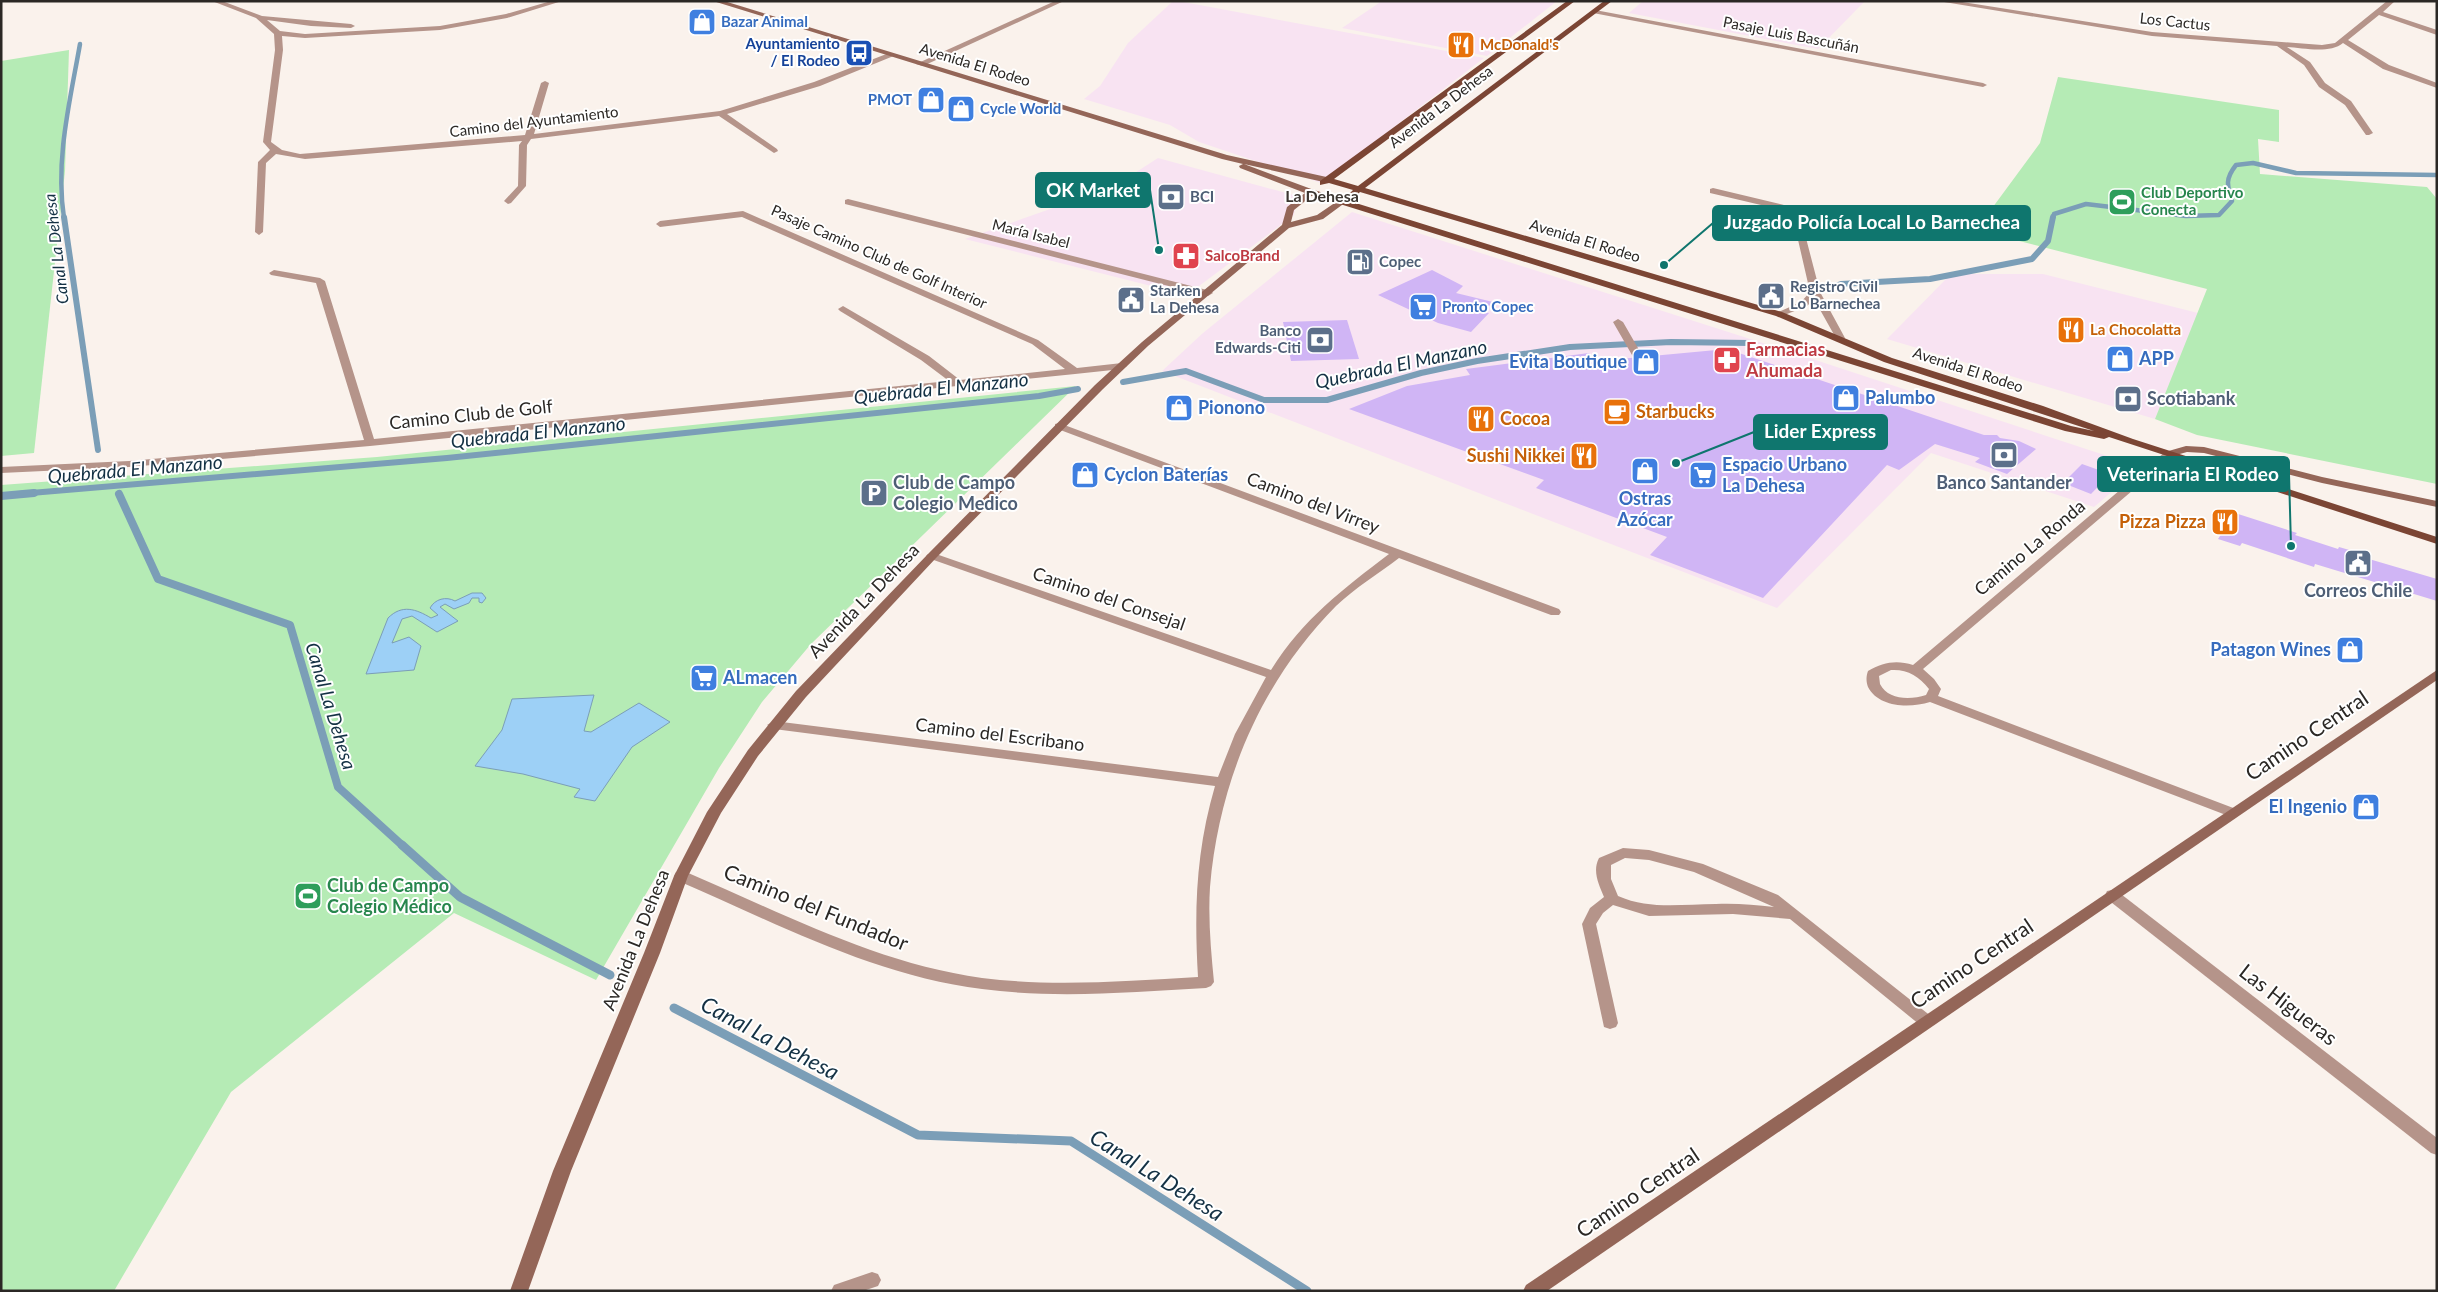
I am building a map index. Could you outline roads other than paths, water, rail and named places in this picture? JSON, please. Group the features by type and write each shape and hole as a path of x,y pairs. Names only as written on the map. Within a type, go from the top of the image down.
{"main road":[{"name":"Avenida El Rodeo","path":"716,1 1224,157 1328,180 1779,314 1840,338 1886,360 2090,424 2129,441 2437,541"},
{"name":"Avenida La Dehesa","path":"1286,226 1290,209 1311,192 1572,1"},
{"name":"Avenida La Dehesa","path":"519,1291 562,1171 652,953 681,876 714,812 774,726 932,556 1059,426 1122,366 1286,226 1320,218 1609,1"},
{"name":"Avenida El Rodeo","path":"1224,157 1270,178 1342,202 2069,429 2129,441"},
{"path":"1495,250 1491,242 1497,237 1526,239"},
{"name":"Avenida El Rodeo","path":"2169,454 2186,449 2204,450 2322,480 2437,504"},
{"name":"Camino Central","path":"1532,1291 2231,812 2437,674"}],"street":[{"path":"215,1 258,17 335,26 408,24 476,15 531,1"},
{"path":"278,33 296,36 422,30 460,25 519,13 558,1"},
{"path":"920,64 1061,1"},
{"name":"Los Cactus","path":"1941,1 2152,34 2279,45 2328,47 2337,45 2392,1"},
{"name":"Pasaje Luis Bascuñán","path":"1595,12 1983,85"},
{"path":"2377,12 2437,33"},
{"path":"258,17 278,33 286,47 267,138 269,146 275,150 262,162 259,232"},
{"path":"286,47 331,35"},
{"path":"2343,40 2386,68 2437,86"},
{"path":"2279,45 2307,64 2316,79 2348,103 2369,133"},
{"name":"Camino del Ayuntamiento","path":"275,150 296,156 320,157 529,138 721,113 817,84 892,55"},
{"path":"508,201 522,186 523,145 529,138 545,84"},
{"path":"721,113 774,150"},
{"path":"1713,191 1774,205 1794,213 1799,220 1815,292 1840,338"},
{"name":"María Isabel","path":"848,202 1208,293"},
{"name":"Pasaje Camino Club de Golf Interior","path":"660,224 743,214 1035,342 1075,371"},
{"path":"274,273 320,281 370,443"},
{"path":"1779,314 1797,308 1815,292"},
{"path":"842,309 925,358 958,383"},
{"path":"1618,322 1633,348"},
{"name":"Camino Club de Golf","path":"1,470 129,464 370,443 1122,366"},
{"name":"Camino del Virrey","path":"1059,426 1555,612"},
{"name":"Camino La Ronda","path":"1916,669 2169,454"},
{"path":"1222,782 1255,706 1292,649 1333,603 1398,553"},
{"name":"Camino del Consejal","path":"932,556 1274,675"},
{"path":"1931,698 1936,689 1929,678 1916,669 1890,665 1879,668 1873,674 1872,681 1880,692 1896,701 1916,703 1931,698 2231,812"},
{"name":"Camino del Escribano","path":"774,726 1222,782"},
{"name":"Camino del Fundador","path":"681,876 863,954 951,978 995,985 1086,989 1206,982 1202,929 1203,888 1207,849 1222,782"},
{"path":"1794,914 1714,909 1658,912 1628,907 1612,899 1604,879 1604,862 1623,853 1649,855 1698,868 1773,899 1794,914 1926,1021"},
{"name":"Las Higueras","path":"2112,895 2437,1148"},
{"path":"1610,1023 1589,924 1593,914 1600,905 1612,899"},
{"path":"840,1291 872,1280"}],"water":[{"path":"472,593 482,593 486,598 482,603 479,602 479,598 472,598 469,603 454,609 445,604 440,607 458,621 437,632 412,616 402,619 392,643 409,637 421,646 414,670 366,674 388,618 393,614 409,609 431,618 438,615 430,608 438,601 448,599 455,601"},
{"path":"594,695 584,731 591,732 639,703 670,722 632,747 595,801 574,797 580,789 523,774 475,766 502,730 512,699"}],"waterway":[{"name":"Canal La Dehesa","path":"64,218 61,174 62,152 80,44"},
{"name":"Quebrada El Manzano","path":"2053,218 2054,214 2086,204 2186,216 2219,215 2232,201 2228,182 2232,170 2236,165 2253,163 2296,173 2437,175"},
{"name":"Canal La Dehesa","path":"64,217 98,450"},
{"name":"Quebrada El Manzano","path":"1830,288 1841,284 1930,279 2032,259 2048,241 2053,217"},
{"name":"Quebrada El Manzano","path":"1123,382 1186,371 1264,400 1327,400 1421,373 1477,361 1570,347 1671,342 1751,343"},
{"name":"Quebrada El Manzano","path":"19,494 447,458 1039,396 1078,389"},
{"name":"Quebrada El Manzano","path":"1,496 34,493"},
{"name":"Canal La Dehesa","path":"119,494 158,579 290,625 338,787 403,846"},
{"name":"Canal La Dehesa","path":"402,845 460,897 610,975"},
{"name":"Canal La Dehesa","path":"674,1008 918,1135 1071,1141 1307,1291"}],"place":[{"name":"Bazar Animal","path":"702,22"},
{"name":"McDonald's","path":"1461,45"},
{"name":"Ayuntamiento / El Rodeo","path":"859,53"},
{"name":"PMOT","path":"931,100"},
{"name":"Cycle World","path":"961,109"},
{"name":"BCI","path":"1171,197"},
{"name":"Club Deportivo Conecta","path":"2122,202"},
{"name":"OK Market","path":"1159,250"},
{"name":"SalcoBrand","path":"1186,256"},
{"name":"Copec","path":"1360,262"},
{"name":"Juzgado Policía Local Lo Barnechea","path":"1664,265"},
{"name":"Registro Civil Lo Barnechea","path":"1771,296"},
{"name":"Starken La Dehesa","path":"1131,300"},
{"name":"Pronto Copec","path":"1423,307"},
{"name":"La Chocolatta","path":"2071,330"},
{"name":"Banco Edwards-Citi","path":"1320,340"},
{"name":"APP","path":"2120,359"},
{"name":"Farmacias Ahumada","path":"1727,360"},
{"name":"Evita Boutique","path":"1646,362"},
{"name":"Palumbo","path":"1846,398"},
{"name":"Scotiabank","path":"2128,399"},
{"name":"Pionono","path":"1179,408"},
{"name":"Starbucks","path":"1617,412"},
{"name":"Cocoa","path":"1481,419"},
{"name":"Banco Santander","path":"2004,455"},
{"name":"Sushi Nikkei","path":"1584,456"},
{"name":"Lider Express","path":"1676,463"},
{"name":"Ostras Azócar","path":"1645,471"},
{"name":"Cyclon Baterías","path":"1085,475"},
{"name":"Espacio Urbano La Dehesa","path":"1703,475"},
{"name":"Club de Campo Colegio Medico","path":"874,493"},
{"name":"Pizza Pizza","path":"2225,522"},
{"name":"Veterinaria El Rodeo","path":"2291,546"},
{"name":"Correos Chile","path":"2358,563"},
{"name":"Patagon Wines","path":"2350,650"},
{"name":"ALmacen","path":"704,678"},
{"name":"El Ingenio","path":"2366,807"},
{"name":"Club de Campo Colegio Médico","path":"308,896"}],"district":[{"name":"La Dehesa","path":"1322,196"}]}
